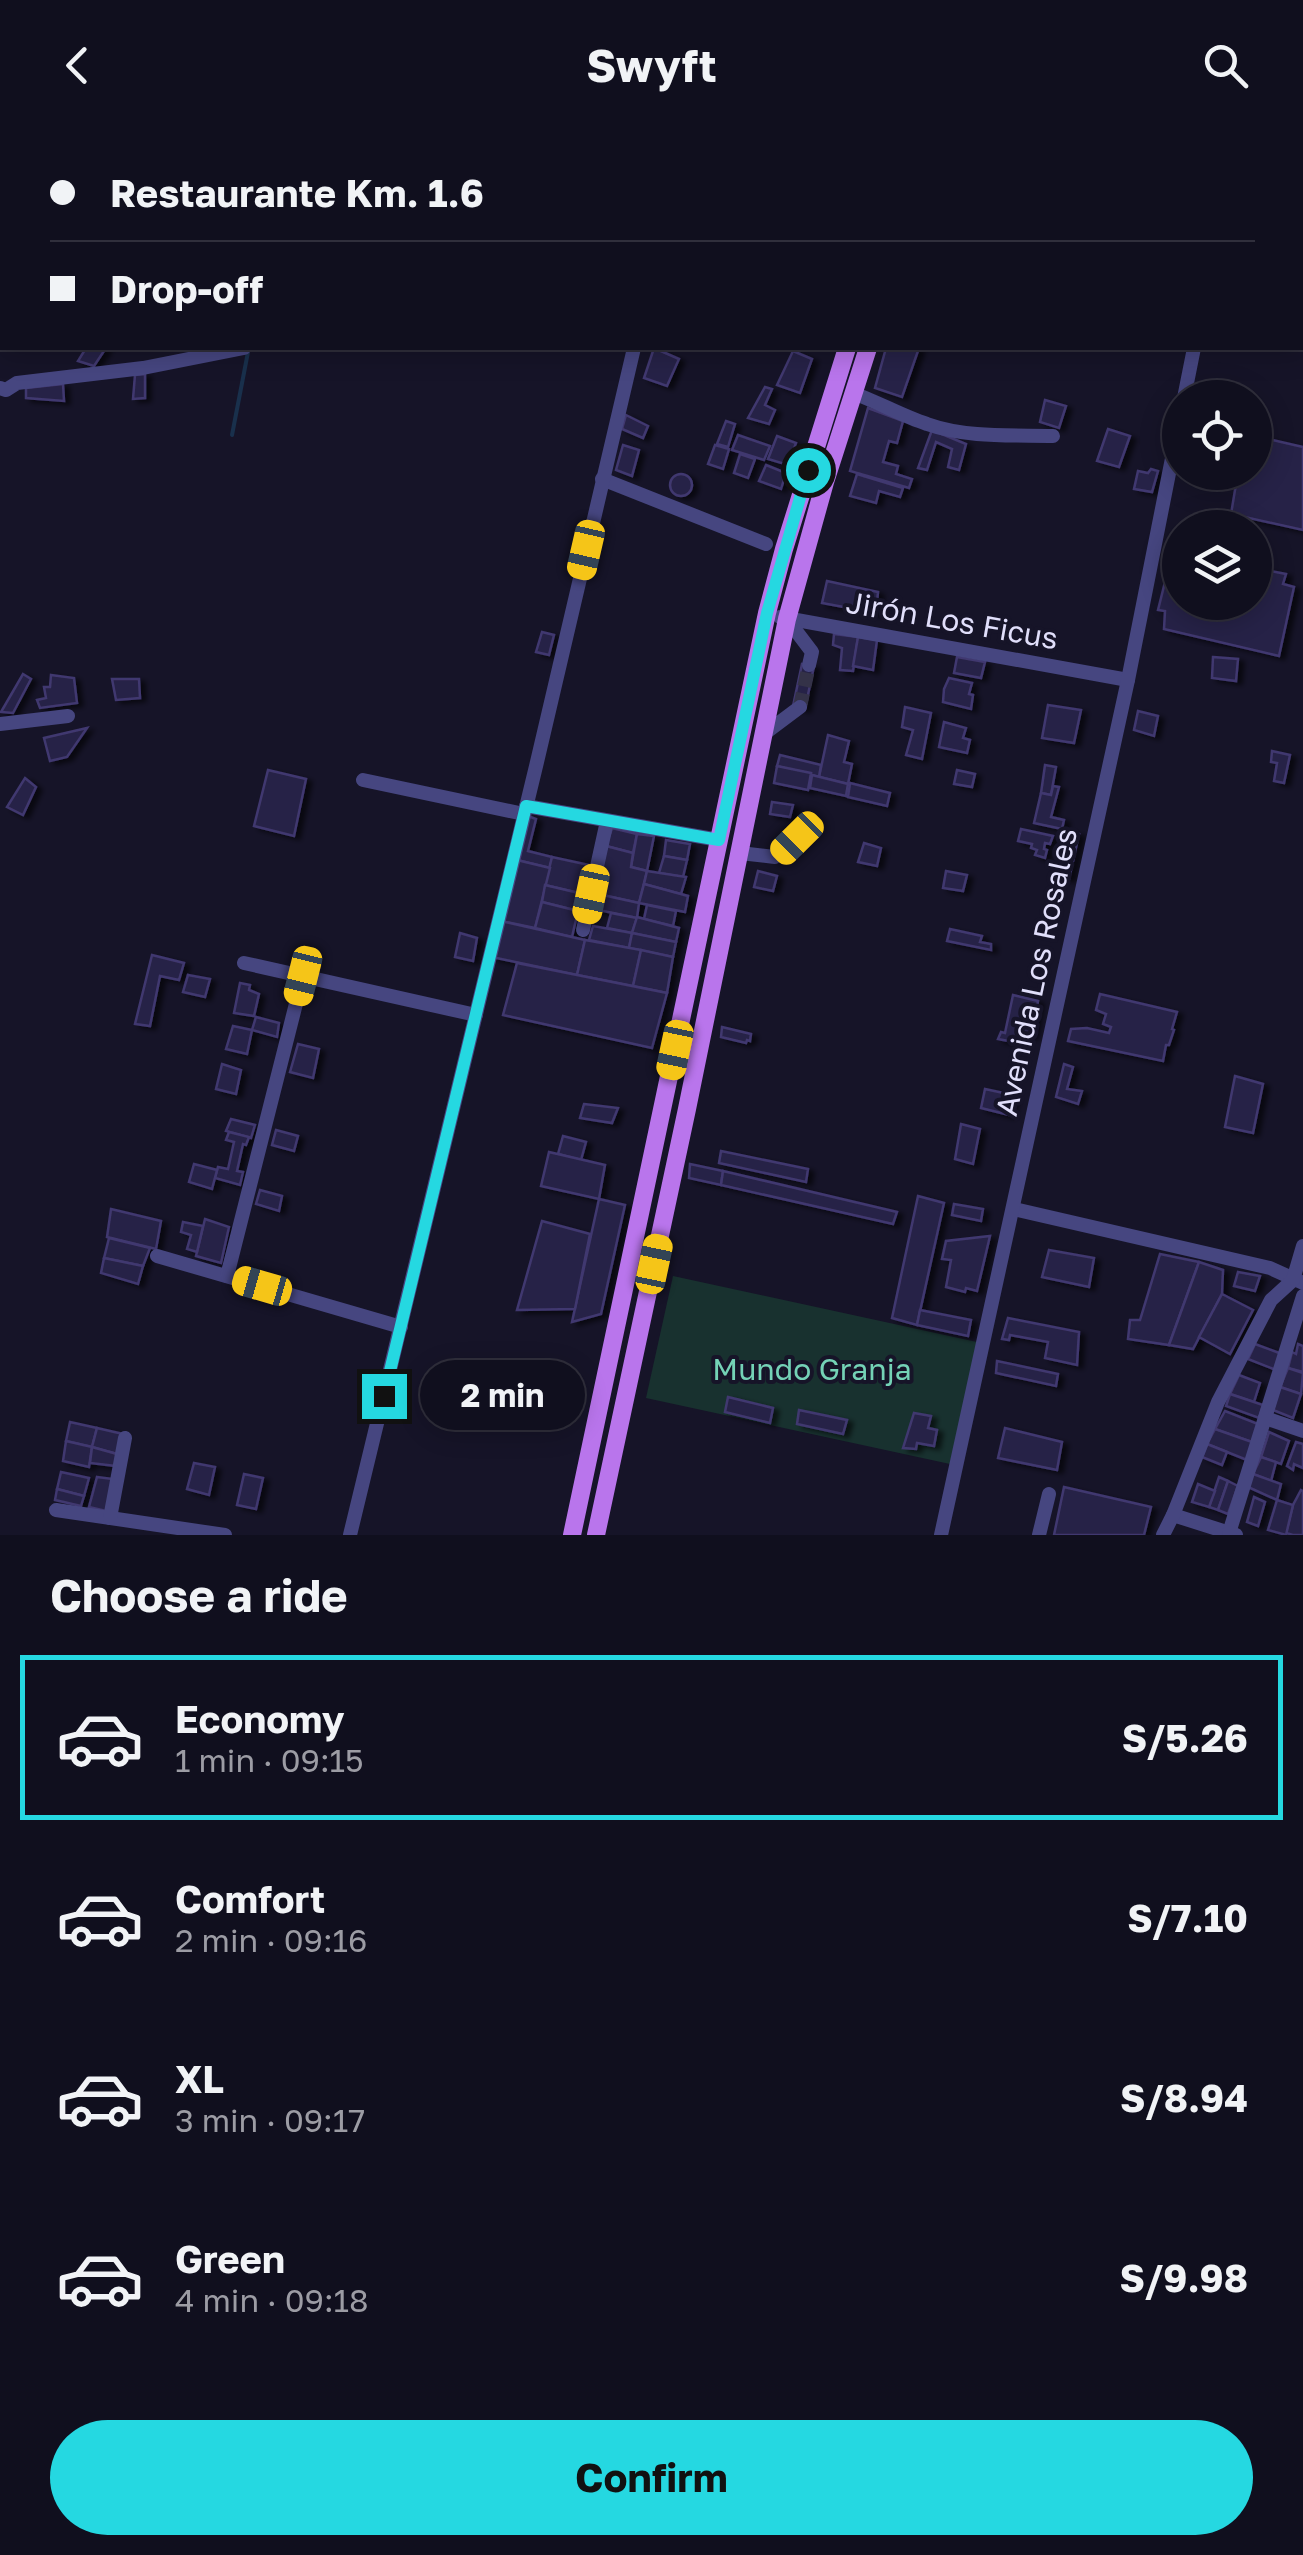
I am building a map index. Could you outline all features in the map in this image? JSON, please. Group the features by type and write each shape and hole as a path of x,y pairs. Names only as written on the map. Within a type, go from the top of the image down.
{"main road":[{"path":"572,1535 767,613 846,350"},
{"path":"596,1535 787,619 867,350"}],"street":[{"path":"0,388 143,368 234,350"},
{"path":"350,1535 634,350"},
{"path":"1188,380 1194,350"},
{"path":"854,393 946,429 1053,436"},
{"path":"602,478 766,544"},
{"name":"Avenida Los Rosales","path":"941,1534 1014,1210 1166,490"},
{"name":"Jirón Los Ficus","path":"767,613 1128,680"},
{"path":"787,619 810,658 822,626"},
{"path":"764,734 800,708"},
{"path":"0,724 68,716"},
{"path":"363,780 719,840"},
{"path":"584,930 607,821"},
{"path":"740,853 775,857 812,822"},
{"path":"244,964 476,1015"},
{"path":"228,1276 303,976"},
{"path":"1014,1210 1270,1268 1298,1281"},
{"path":"1163,1535 1218,1402 1271,1300 1298,1281 1303,1246"},
{"path":"157,1256 401,1327"},
{"path":"1173,1515 1233,1534 1265,1418 1300,1317 1303,1296"},
{"path":"1265,1418 1303,1431"},
{"path":"110,1518 125,1438"},
{"path":"1039,1535 1049,1494"},
{"path":"56,1510 225,1535"},
{"path":"941,1534 956,1535"}],"green space":[{"name":"Mundo Granja","path":"673,1276 977,1342 950,1464 646,1398"}],"building":[{"path":"85,350 105,350 94,366 78,361"},
{"path":"653,350 679,359 667,386 644,378"},
{"path":"885,350 918,350 902,397 875,388"},
{"path":"793,351 812,359 800,393 777,385"},
{"path":"145,374 145,398 133,399 135,375"},
{"path":"63,384 64,401 26,398 26,388"},
{"path":"765,387 772,389 765,405 775,410 769,424 748,418"},
{"path":"1045,400 1066,406 1059,428 1040,422"},
{"path":"868,408 903,421 897,443 889,441 883,462 898,466 896,474 912,479 909,488 850,471"},
{"path":"626,415 648,426 643,438 622,429"},
{"path":"726,421 735,424 728,447 717,444"},
{"path":"1108,429 1130,436 1119,467 1097,461"},
{"path":"932,430 966,444 959,470 948,467 952,449 936,442 927,470 918,468"},
{"path":"738,435 770,446 764,460 732,450"},
{"path":"777,436 796,443 788,465 768,459"},
{"path":"1272,440 1303,447 1303,530 1272,523 1272,510 1232,510 1235,490 1272,490"},
{"path":"623,445 639,450 632,476 616,470"},
{"path":"715,445 729,449 723,469 708,464"},
{"path":"740,454 755,459 748,478 734,473"},
{"path":"766,465 786,473 781,489 759,481"},
{"path":"1151,469 1158,471 1152,492 1134,489 1138,471 1148,473"},
{"path":"681,474 689,477 689,493 681,496 673,493 670,485 673,477"},
{"path":"857,474 903,488 900,497 879,491 876,503 850,496"},
{"path":"1272,571 1286,574 1283,584 1294,587 1279,656 1164,629 1164,620 1272,620"},
{"path":"827,581 878,592 876,613 822,603"},
{"path":"542,632 554,635 549,655 536,652"},
{"path":"834,634 858,637 853,671 840,670 842,648 833,645"},
{"path":"858,637 877,640 873,670 853,666"},
{"path":"957,657 985,662 981,678 954,673"},
{"path":"1213,657 1238,659 1236,681 1212,678"},
{"path":"802,664 814,666 805,709 793,706"},
{"path":"23,674 31,679 13,713 1,712"},
{"path":"51,675 74,678 77,703 40,708 37,700 46,698 44,687 50,687"},
{"path":"949,678 972,683 971,709 943,702"},
{"path":"112,679 139,679 140,698 116,700"},
{"path":"1048,705 1081,710 1074,743 1042,738"},
{"path":"905,707 931,713 922,759 906,755 913,730 902,727"},
{"path":"1138,711 1158,716 1154,736 1134,730"},
{"path":"944,722 966,728 963,738 970,740 967,753 939,747"},
{"path":"87,728 67,757 50,761 44,738"},
{"path":"828,735 849,741 844,762 852,764 848,784 819,777"},
{"path":"1272,751 1290,755 1284,783 1274,781 1277,763 1271,762"},
{"path":"780,755 821,765 819,777 777,766"},
{"path":"1045,765 1056,767 1051,795 1041,793"},
{"path":"777,766 811,773 808,790 774,783"},
{"path":"268,770 306,779 294,836 254,826"},
{"path":"957,770 975,774 972,787 954,784"},
{"path":"812,775 848,784 846,796 810,788"},
{"path":"25,778 36,787 23,815 7,807"},
{"path":"850,783 890,793 887,806 848,797"},
{"path":"1053,786 1059,787 1051,817 1064,820 1062,829 1034,823 1041,793 1051,795"},
{"path":"772,802 793,805 790,817 770,814"},
{"path":"528,816 536,819 528,851 552,857 550,868 517,860"},
{"path":"612,828 637,834 633,853 606,846"},
{"path":"1021,829 1053,836 1050,844 1045,843 1045,858 1035,855 1037,850 1031,848 1032,844 1018,841"},
{"path":"1069,832 1079,834 1069,879 1053,875 1054,869 1065,870 1071,844 1066,843"},
{"path":"637,834 654,836 647,871 631,867"},
{"path":"666,840 690,844 687,860 664,856"},
{"path":"864,843 881,848 877,866 858,862"},
{"path":"606,846 633,853 631,867 647,871 639,903 598,894"},
{"path":"664,856 687,860 683,877 659,873"},
{"path":"552,857 589,865 583,894 545,885"},
{"path":"517,860 550,868 535,928 501,921"},
{"path":"647,871 686,877 681,894 644,884"},
{"path":"758,871 777,876 773,891 754,887"},
{"path":"946,871 967,875 963,891 943,888"},
{"path":"644,884 688,896 685,912 639,903"},
{"path":"545,885 583,894 578,911 542,902"},
{"path":"598,894 639,903 637,918 594,909"},
{"path":"542,902 578,911 572,937 535,928"},
{"path":"647,905 676,911 673,926 644,919"},
{"path":"611,913 637,918 632,933 607,928"},
{"path":"637,917 679,928 676,942 632,933"},
{"path":"501,921 585,940 577,975 492,957"},
{"path":"593,926 632,933 629,948 589,940"},
{"path":"950,929 982,936 980,942 991,944 991,950 947,941"},
{"path":"460,933 477,938 473,961 455,957"},
{"path":"632,933 676,942 673,957 629,948"},
{"path":"585,940 641,950 633,986 577,975"},
{"path":"641,950 673,957 667,993 633,986"},
{"path":"152,955 184,963 179,980 160,976 150,1026 135,1024"},
{"path":"517,963 667,993 652,1048 503,1015"},
{"path":"188,975 210,979 205,997 183,992"},
{"path":"240,983 250,985 249,990 259,994 254,1016 234,1013"},
{"path":"1100,994 1177,1012 1163,1061 1068,1041 1071,1029 1109,1033 1111,1027 1103,1024 1106,1014 1096,1010"},
{"path":"1013,995 1038,1001 1032,1036 1021,1034 1019,1043 998,1039 1001,1032 1005,1033"},
{"path":"256,1017 279,1023 277,1037 252,1030"},
{"path":"233,1026 252,1030 247,1054 226,1049"},
{"path":"722,1027 751,1034 750,1041 721,1037"},
{"path":"298,1044 319,1049 313,1078 290,1072"},
{"path":"222,1064 241,1070 236,1094 216,1089"},
{"path":"1064,1064 1073,1067 1067,1089 1082,1091 1078,1104 1056,1097"},
{"path":"1235,1076 1263,1084 1253,1133 1225,1127"},
{"path":"985,1089 1013,1095 1009,1115 981,1108"},
{"path":"584,1104 618,1108 612,1123 580,1118"},
{"path":"231,1119 255,1125 251,1138 226,1131"},
{"path":"961,1124 980,1129 973,1164 955,1159"},
{"path":"276,1130 298,1136 294,1151 272,1145"},
{"path":"229,1132 249,1137 243,1144 237,1171 243,1172 240,1185 215,1178 218,1167 228,1169 234,1142 226,1140"},
{"path":"563,1136 586,1142 581,1160 558,1154"},
{"path":"721,1151 808,1169 806,1182 719,1163"},
{"path":"549,1152 605,1165 599,1199 541,1186"},
{"path":"194,1164 217,1170 212,1189 189,1182"},
{"path":"690,1164 723,1171 721,1185 689,1178"},
{"path":"723,1171 897,1212 893,1224 721,1185"},
{"path":"260,1190 282,1196 279,1211 256,1204"},
{"path":"918,1196 944,1203 917,1325 892,1318"},
{"path":"599,1199 625,1205 601,1314 572,1322"},
{"path":"954,1204 983,1209 981,1221 952,1215"},
{"path":"111,1209 161,1221 156,1249 107,1237"},
{"path":"205,1219 229,1227 221,1263 196,1256"},
{"path":"542,1221 590,1234 575,1309 517,1310"},
{"path":"183,1222 203,1226 197,1252 187,1249 191,1235 181,1232"},
{"path":"990,1236 977,1291 946,1287 951,1260 942,1259 946,1241"},
{"path":"109,1238 150,1248 143,1266 104,1258"},
{"path":"1049,1250 1094,1258 1089,1287 1042,1277"},
{"path":"1160,1254 1199,1262 1169,1345 1128,1339 1130,1320 1140,1320"},
{"path":"104,1258 143,1266 138,1284 101,1273"},
{"path":"1199,1262 1223,1270 1222,1294 1193,1349 1169,1345"},
{"path":"1238,1272 1260,1276 1255,1291 1234,1286"},
{"path":"1222,1294 1253,1310 1230,1354 1199,1337"},
{"path":"920,1310 971,1320 968,1336 917,1325"},
{"path":"1008,1318 1079,1332 1077,1365 1045,1358 1048,1342 1010,1335 1009,1340 1002,1339"},
{"path":"1255,1344 1282,1354 1276,1370 1248,1359"},
{"path":"1298,1344 1303,1346 1303,1372 1288,1368"},
{"path":"997,1361 1058,1374 1056,1386 996,1373"},
{"path":"1288,1368 1303,1373 1301,1394 1280,1387"},
{"path":"1239,1375 1260,1383 1254,1402 1230,1394"},
{"path":"1280,1387 1301,1394 1293,1418 1273,1410"},
{"path":"1230,1394 1263,1405 1259,1418 1226,1406"},
{"path":"728,1397 773,1408 770,1423 725,1412"},
{"path":"799,1410 847,1420 843,1434 797,1424"},
{"path":"1225,1411 1258,1424 1252,1442 1215,1429"},
{"path":"914,1413 931,1416 928,1428 937,1430 934,1446 917,1443 916,1449 903,1448"},
{"path":"70,1422 97,1428 92,1447 66,1441"},
{"path":"97,1428 123,1434 117,1454 92,1447"},
{"path":"1005,1428 1062,1442 1057,1470 998,1458"},
{"path":"1215,1429 1252,1442 1247,1460 1207,1444"},
{"path":"1269,1432 1289,1441 1281,1464 1261,1457"},
{"path":"66,1441 92,1447 89,1467 63,1461"},
{"path":"1296,1442 1303,1444 1303,1468 1294,1464 1293,1470 1287,1466"},
{"path":"1207,1444 1227,1452 1222,1465 1202,1457"},
{"path":"92,1447 117,1454 116,1466 90,1463"},
{"path":"1261,1457 1276,1462 1271,1481 1253,1474"},
{"path":"194,1463 215,1467 209,1495 187,1489"},
{"path":"61,1472 89,1478 84,1496 57,1489"},
{"path":"244,1474 263,1478 256,1509 237,1505"},
{"path":"1253,1474 1281,1484 1277,1500 1248,1487"},
{"path":"97,1477 113,1479 106,1511 89,1507"},
{"path":"1219,1477 1228,1481 1218,1510 1209,1507"},
{"path":"1228,1481 1238,1486 1228,1514 1218,1510"},
{"path":"1198,1484 1215,1491 1209,1507 1192,1502"},
{"path":"1064,1487 1151,1507 1144,1535 1054,1535"},
{"path":"57,1489 84,1496 81,1506 55,1500"},
{"path":"1301,1490 1303,1535 1293,1535 1286,1533"},
{"path":"1254,1497 1265,1502 1258,1526 1247,1522"},
{"path":"1277,1500 1293,1505 1286,1535 1268,1530"}],"waterway":[{"path":"232,435 248,352"}],"tunnel":[{"path":"800,707 809,665"}],"route":[{"path":"384,1396 526,806 719,840 767,613 808,470"}]}
